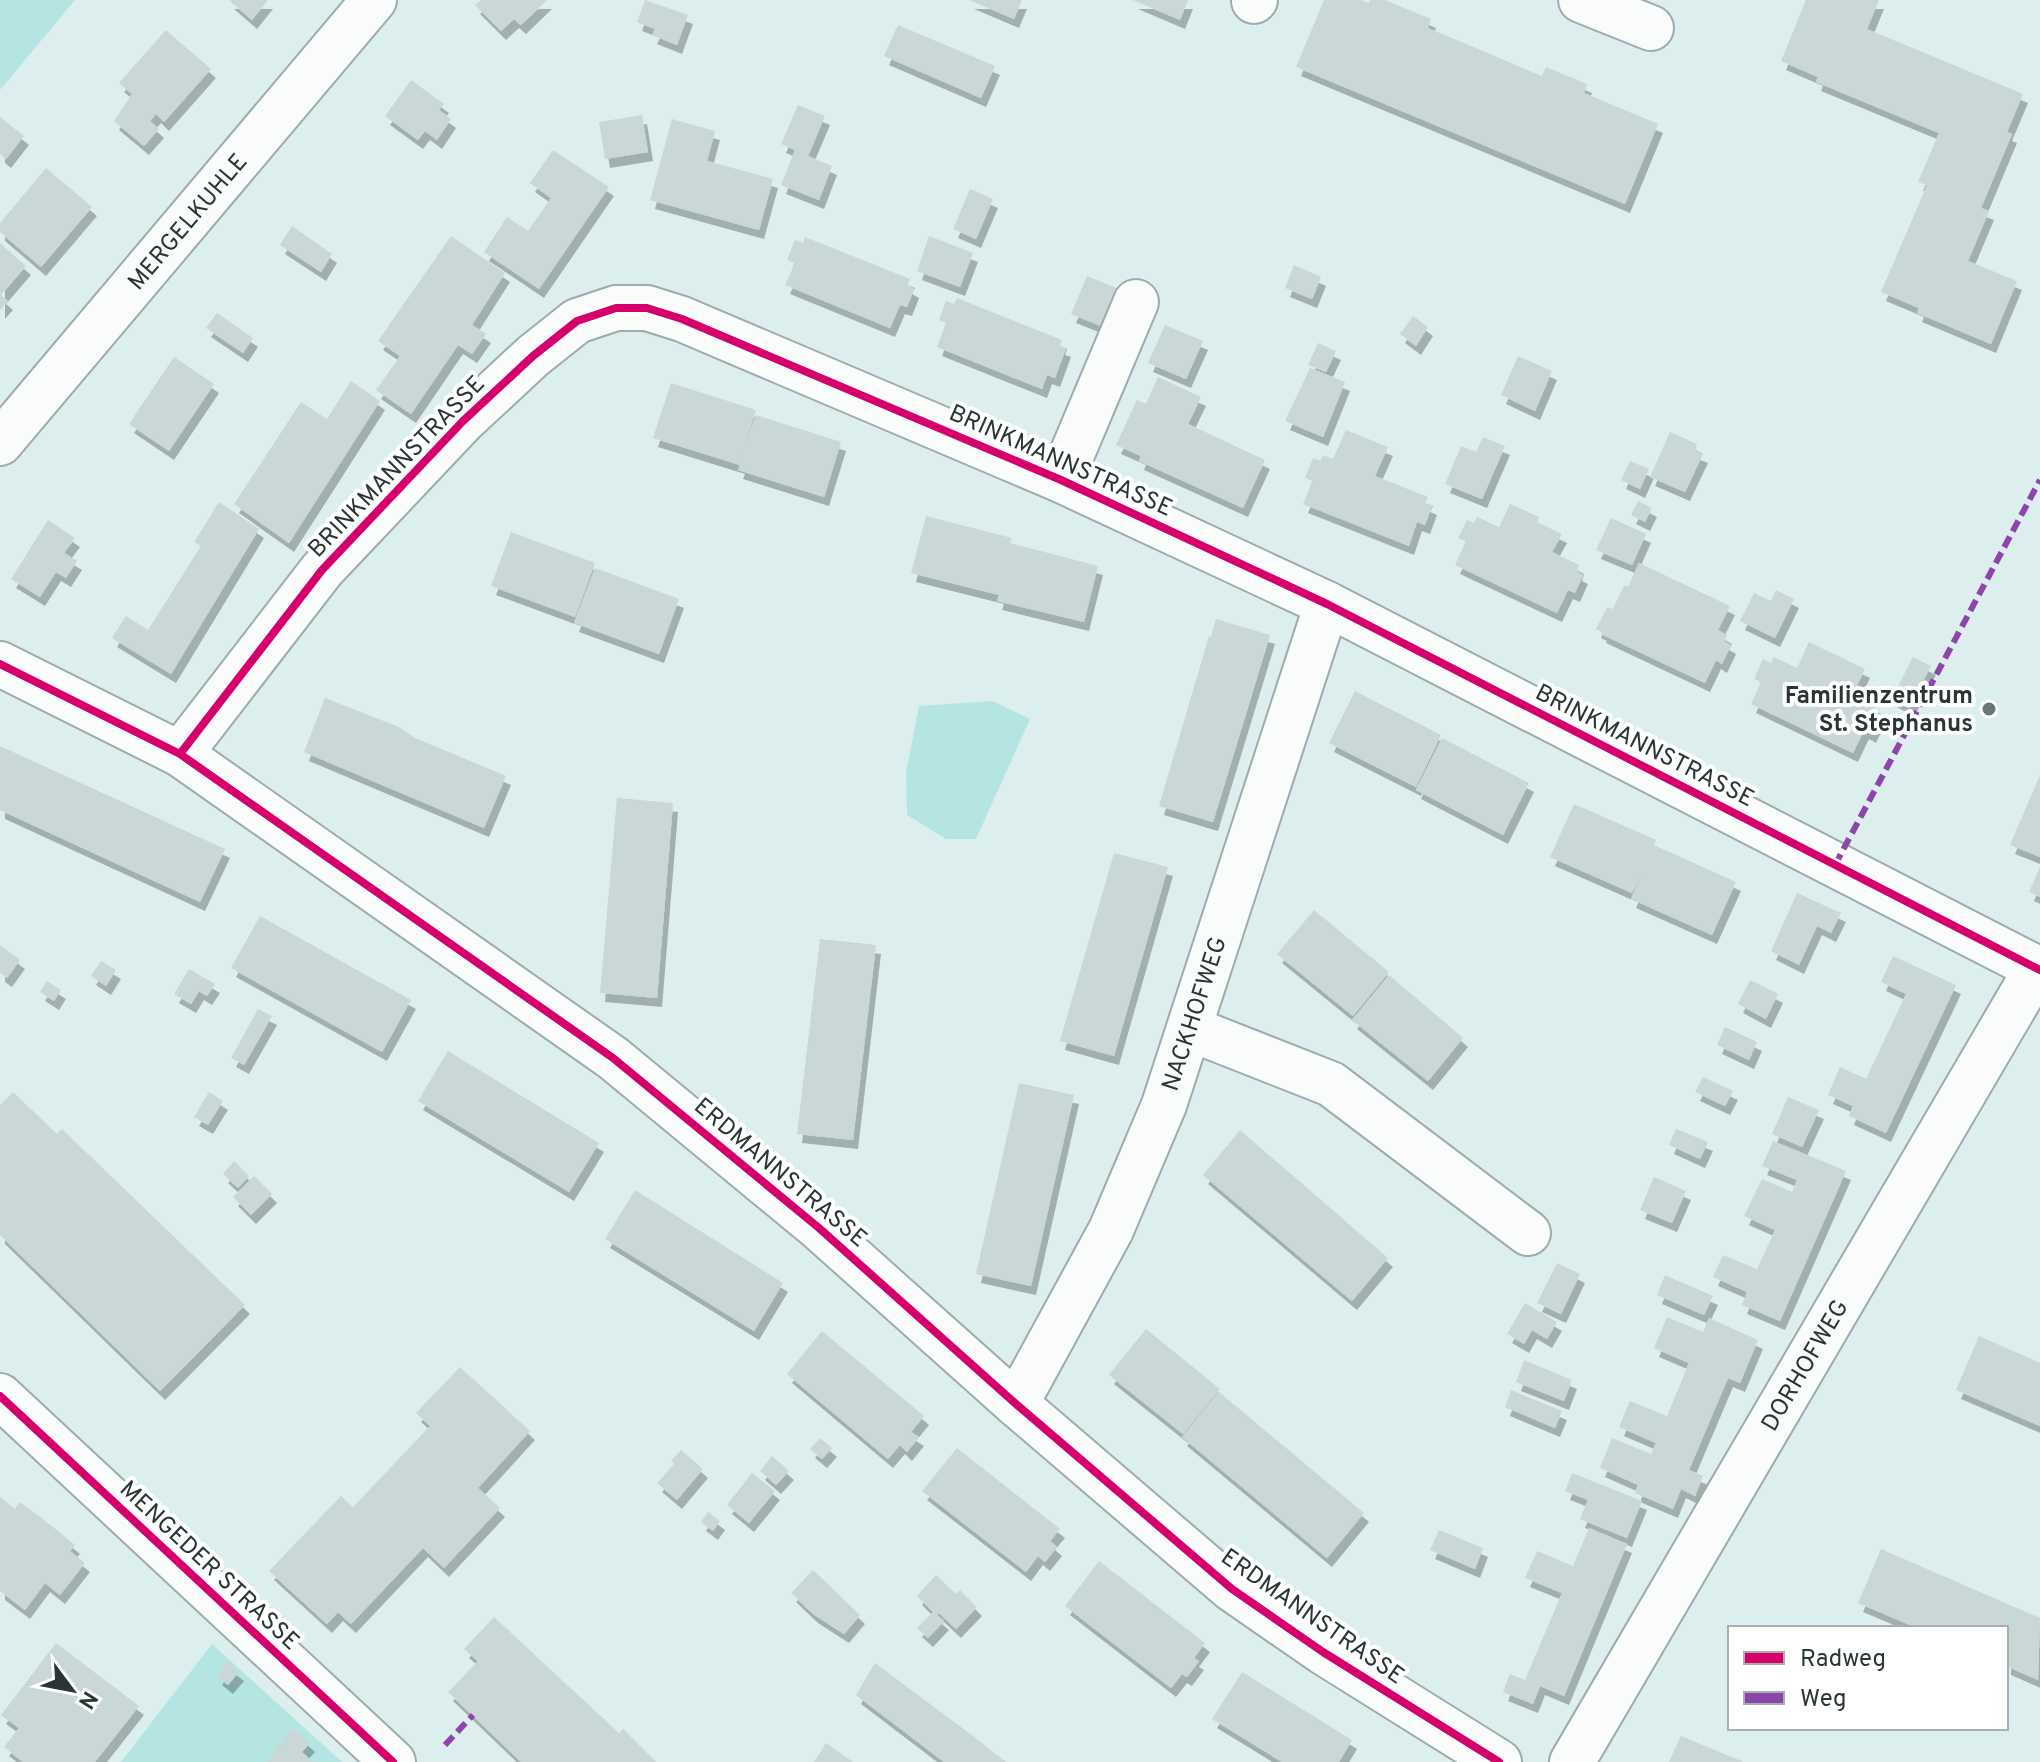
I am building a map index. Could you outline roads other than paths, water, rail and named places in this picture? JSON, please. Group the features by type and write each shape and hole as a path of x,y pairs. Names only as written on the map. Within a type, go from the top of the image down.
{"street":[{"name":"MERGELKUHLE","path":"0,443 374,0"},
{"path":"1581,0 1651,28"},
{"path":"1061,480 1136,302"},
{"name":"BRINKMANNSTRASSE","path":"180,754 322,570 463,421 533,356 577,321 616,308 647,308 682,319 1061,480 1327,604 2038,969"},
{"name":"NACKHOFWEG","path":"1016,1404 1111,1230 1164,1105 1327,604"},
{"name":"ERDMANNSTRASSE","path":"0,664 180,754 613,1058 819,1228 1016,1404 1232,1589 1323,1652 1499,1762"},
{"name":"DORHOFWEG","path":"1572,1762 2038,969"},
{"path":"1191,1029 1331,1084 1528,1233"},
{"name":"MENGEDER STRASSE","path":"0,1396 393,1762"}],"place":[{"name":"Familienzentrum St. Stephanus","path":"1989,709"}]}
